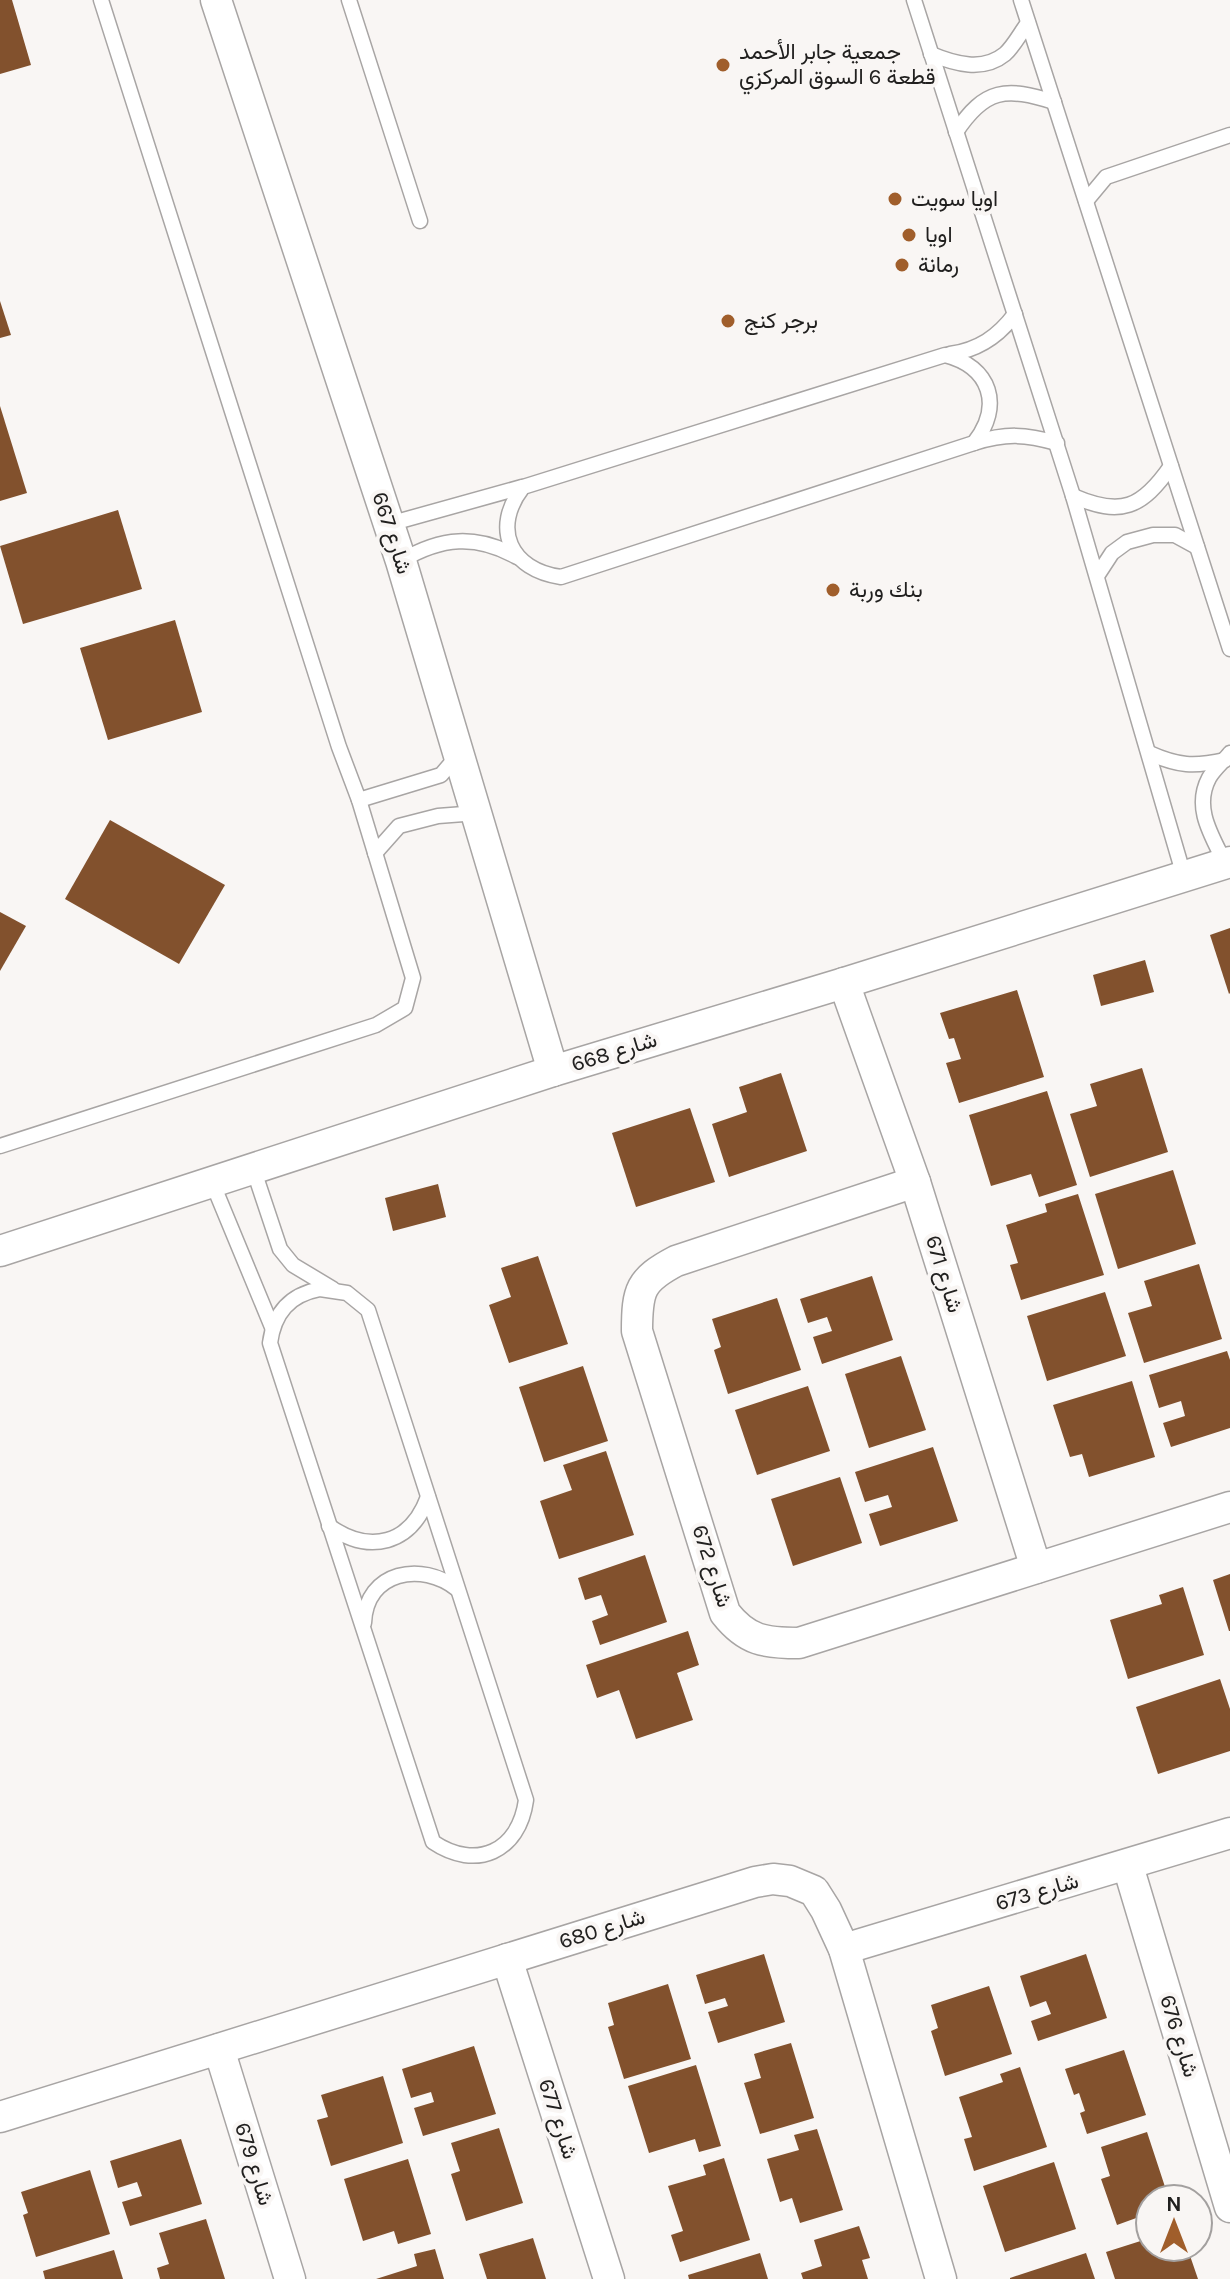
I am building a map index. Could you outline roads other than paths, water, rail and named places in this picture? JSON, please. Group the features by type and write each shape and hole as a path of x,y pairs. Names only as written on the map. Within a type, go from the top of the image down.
{"street":[{"name":"شارع 667","path":"216,0 401,561 553,1071"},
{"name":"شارع 668","path":"0,1251 553,1071 1228,862"},
{"name":"شارع 671","path":"844,983 915,1182 1036,1568"},
{"name":"شارع 672","path":"915,1182 676,1261 653,1273 643,1287 637,1304 637,1331 725,1613 739,1631 758,1639 799,1643 1230,1507"},
{"name":"شارع 673","path":"844,1949 1230,1833"},
{"name":"شارع 676","path":"1128,1866 1230,2207"},
{"name":"شارع 680","path":"0,2117 755,1882 773,1879 790,1881 814,1891 844,1949 941,2279"},
{"name":"شارع 677","path":"507,1959 609,2279"},
{"name":"شارع 679","path":"219,2049 290,2279"}],"lane":[{"path":"0,1146 376,1025 405,1008 413,978 359,800 339,747 101,0"},
{"path":"349,0 420,221"},
{"path":"914,0 1057,443 1184,876"},
{"path":"1021,0 1230,649"},
{"path":"931,54 960,66 989,62 1005,53 1028,23"},
{"path":"956,132 970,111 983,100 1002,93 1028,94 1054,102"},
{"path":"1086,201 1106,177 1230,135"},
{"path":"389,524 523,487 945,355 962,353 992,339 1015,314"},
{"path":"945,355 972,366 988,390 991,404 989,419 974,443"},
{"path":"401,561 430,547 463,541 497,545 537,571 561,577 999,435 1014,434 1057,443"},
{"path":"1073,496 1101,508 1128,505 1155,490 1171,466"},
{"path":"518,557 510,544 508,513 513,499 523,487"},
{"path":"1097,576 1112,553 1127,542 1153,535 1175,535 1197,547"},
{"path":"359,800 441,775 460,753"},
{"path":"1149,753 1170,763 1200,766 1228,756"},
{"path":"1228,756 1210,777 1202,801 1206,824 1228,862"},
{"path":"375,853 399,826 438,816 477,813"},
{"path":"253,1168 280,1249 293,1265 359,1300 368,1310 526,1800 524,1817 517,1832 506,1844 477,1856 461,1856 433,1842 270,1343 272,1327 291,1299 306,1291 334,1289"},
{"path":"212,1182 272,1327"},
{"path":"329,1526 355,1541 385,1541 413,1525 428,1497"},
{"path":"363,1629 369,1601 388,1580 401,1574 432,1574 458,1590"}],"place":[{"name":"جمعية جابر الأحمد قطعة 6 السوق المركزي","path":"723,65"},
{"name":"اويا سويت","path":"895,199"},
{"name":"اويا","path":"909,235"},
{"name":"رمانة","path":"902,265"},
{"name":"برجر كنج","path":"728,321"},
{"name":"بنك وربة","path":"833,590"}]}
